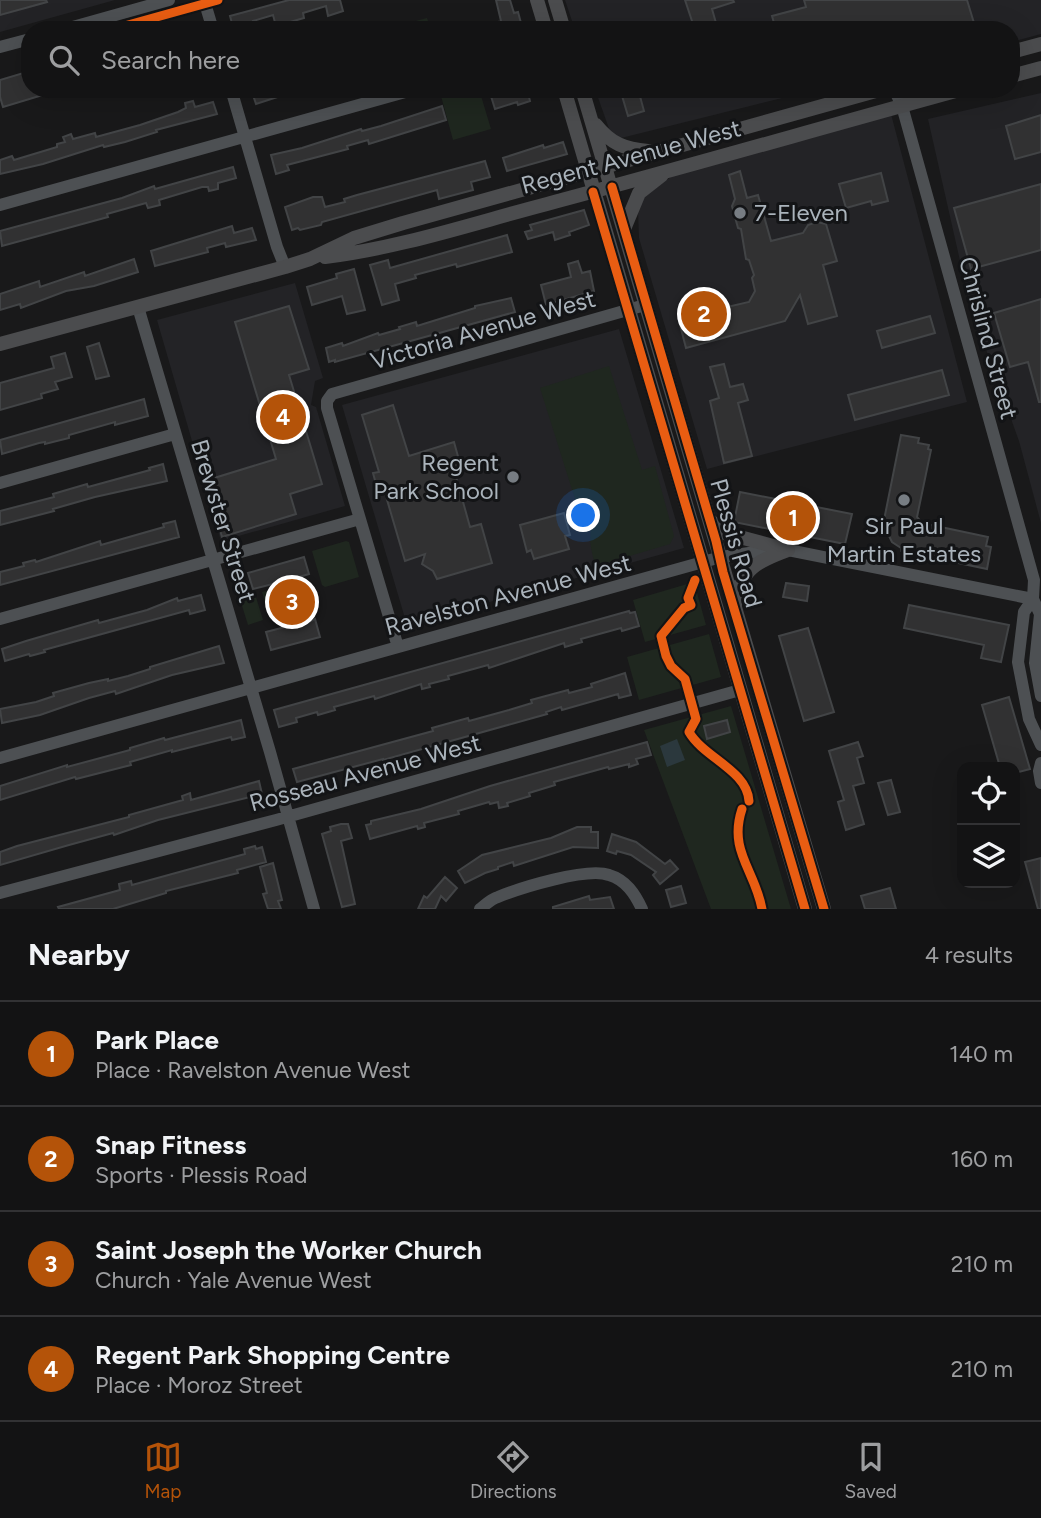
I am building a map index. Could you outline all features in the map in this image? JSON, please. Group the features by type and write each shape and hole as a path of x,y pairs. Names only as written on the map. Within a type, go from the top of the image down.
{"main road":[{"path":"537,0 543,21"},
{"path":"555,0 561,21"},
{"path":"1020,50 1041,44"},
{"path":"1020,74 1041,68"},
{"name":"Plessis Road","path":"567,98 805,909"},
{"name":"Plessis Road","path":"585,98 824,909"},
{"name":"Regent Avenue West","path":"0,344 285,267 310,259 354,238 851,98"},
{"name":"Regent Avenue West","path":"310,259 359,253 612,187 931,98"},
{"path":"818,129 822,106"},
{"path":"591,119 603,134 618,146 657,152"},
{"path":"624,229 639,193 667,170"},
{"path":"709,516 722,532 788,550"},
{"path":"734,610 737,592 747,572 761,561 788,550"}],"street":[{"path":"94,21 169,0"},
{"path":"204,0 210,21"},
{"path":"0,47 21,41"},
{"path":"234,98 285,267"},
{"path":"0,205 383,98"},
{"name":"Chrislind Street","path":"898,98 1034,580 1033,599 1040,614 1035,663 1041,696"},
{"name":"Victoria Avenue West","path":"360,519 327,408 327,401 332,394 645,305"},
{"name":"Brewster Street","path":"138,307 289,816 313,909"},
{"path":"0,483 175,434"},
{"path":"0,619 360,519 398,647"},
{"name":"Ravelston Avenue West","path":"0,758 721,557 788,550 1033,599"},
{"path":"1033,599 1024,612 1018,662 1029,719 1041,745"},
{"name":"Rosseau Avenue West","path":"0,893 289,816 740,690"},
{"path":"1041,763 1041,783"},
{"path":"480,909 496,897 565,877 597,872 611,875 627,885 642,909"}],"shaded area":[{"path":"0,0 115,0 40,21 21,21 21,26 0,32"},
{"path":"565,0 1041,0 1041,34 1020,40 1020,21 572,21"},
{"path":"1041,93 1041,523 1019,441 970,305 928,119"},
{"path":"442,98 482,98 491,129 453,140"},
{"path":"598,98 782,98 613,140"},
{"path":"891,114 967,402 707,469 639,238 638,210 644,197 672,176"},
{"path":"295,283 323,378 315,381 311,405 316,407 345,506 221,541 157,320"},
{"name":"Regent Park School","path":"619,329 684,548 407,625 342,405"},
{"path":"609,366 642,470 655,466 674,536 670,544 596,566 590,541 593,515 581,518 540,388"},
{"path":"349,542 359,577 325,587 322,585 312,551"},
{"path":"694,582 706,625 645,642 633,600"},
{"path":"273,589 279,613 269,616 262,592"},
{"path":"255,594 263,620 248,625 240,599"},
{"path":"709,634 721,677 639,700 627,657"},
{"path":"731,706 791,909 711,909 644,730"},
{"path":"677,739 685,760 667,767 660,746"}],"building":[{"path":"0,0 46,0 47,2 0,15"},
{"path":"289,0 340,0 343,11 328,16 326,6 303,13 304,18 294,21 275,21 273,15 253,21 231,21 230,16"},
{"path":"496,0 510,0 514,13 518,12 520,21 501,21"},
{"path":"685,0 734,2 712,9 715,21 692,21"},
{"path":"804,0 967,0 973,21 773,21 772,16 806,7"},
{"path":"21,74 21,98 33,98 3,107 0,80"},
{"path":"254,98 274,98 256,104"},
{"path":"492,98 529,98 530,101 518,105 517,102 495,109"},
{"path":"623,98 640,98 644,111 628,116"},
{"path":"193,101 195,107 213,102 217,114 156,130 157,132 125,142 104,147 103,145 0,174 0,160 12,156 14,160 57,147 57,144 65,142 63,137 71,134 73,139 95,133 96,137 140,125 178,112 186,108 185,103"},
{"path":"442,106 446,120 369,144 368,140 347,146 348,149 287,165 289,170 276,174 271,155 361,129 362,131 381,126"},
{"path":"1041,115 1041,152 1015,159 1006,126"},
{"path":"563,142 567,154 507,171 503,158 543,145 544,148"},
{"path":"485,161 490,177 471,182 473,190 439,199 437,190 300,230 292,230 285,207 313,197 322,197 325,207 345,202 344,199 357,195"},
{"path":"233,167 236,178 218,183 218,189 209,191 208,187 202,187 159,200 160,205 148,208 146,203 107,214 108,217 2,246 0,231 122,198 154,186 155,189"},
{"path":"740,171 747,198 758,195 771,241 803,233 808,225 817,222 826,224 837,261 823,265 837,316 808,324 800,295 785,321 686,348 679,321 681,316 749,302 755,291 752,278 754,275 749,260 746,259 741,229 738,228 732,206 735,199 729,175"},
{"path":"881,173 888,201 872,205 871,201 846,208 839,184"},
{"path":"1041,184 1041,250 971,269 954,208"},
{"path":"584,210 589,225 569,232 570,235 555,240 553,232 528,239 525,232 532,230 530,225"},
{"path":"232,226 234,233 252,228 256,240 226,247 225,243 207,248 208,252 155,266 151,251"},
{"path":"507,235 512,252 415,275 416,278 395,284 399,300 382,305 370,265 388,260 390,268"},
{"path":"134,259 138,272 94,286 66,291 21,308 20,304 0,310 0,294 39,281 40,287 84,272 85,276"},
{"path":"578,261 582,273 590,271 594,291 546,305 541,285 571,277 568,264"},
{"path":"354,269 365,310 347,314 342,296 312,305 307,287 337,278 336,274"},
{"path":"511,298 515,312 329,362 326,348 342,343 343,346 416,322 417,326 475,306"},
{"path":"1041,299 1039,402 1028,362 1010,367 994,313"},
{"path":"289,306 309,369 289,375 322,484 290,494 296,514 222,537 218,523 224,521 211,479 276,459 235,322"},
{"path":"930,316 935,333 882,348 877,331"},
{"path":"99,343 109,376 96,379 87,347"},
{"path":"65,353 72,377 55,382 58,389 41,394 42,398 0,410 0,383 54,368 51,357"},
{"path":"724,364 730,387 743,384 748,400 738,403 752,456 724,463 710,401 719,398 710,367"},
{"path":"942,370 949,395 855,420 848,395"},
{"path":"144,399 148,416 115,425 115,422 69,435 69,438 39,443 2,454 0,440"},
{"path":"393,405 409,456 454,442 462,471 455,473 470,527 481,524 492,563 437,579 433,571 422,564 425,554 405,561 385,493 379,495 373,473 379,472 362,415"},
{"name":"Sir Paul Martin Estates","path":"901,435 919,438 918,443 929,445 928,449 931,450 917,517 922,523 988,537 986,546 991,547 987,569 901,551 901,548 892,542 884,520"},
{"path":"163,464 167,481 95,497 0,525 0,511 54,497 53,494 87,484 88,487 150,470 149,468"},
{"path":"740,492 852,514 845,544 734,522"},
{"path":"564,513 570,535 565,536 569,549 534,559 531,550 527,552 520,525"},
{"path":"175,521 179,537 0,585 0,572 24,566 23,563 36,562 100,541 101,545 164,527 163,524"},
{"path":"304,557 309,574 299,577 311,621 315,619 320,637 271,650 266,632 285,627 273,584 253,589 248,573"},
{"path":"786,583 809,586 807,601 783,597"},
{"path":"201,595 205,610 190,614 189,610 5,661 2,649 98,620 99,623 147,610 177,598 178,601"},
{"path":"909,605 1009,625 1001,662 981,658 984,645 904,628"},
{"path":"629,611 635,612 639,626 581,639 582,642 565,647 564,643 489,668 488,665 448,676 449,679 429,684 430,687 422,689 421,684 375,699 374,696 334,707 335,710 296,718 297,722 279,727 274,710"},
{"path":"808,628 834,712 804,721 779,636"},
{"path":"219,646 224,663 172,675 116,694 115,691 89,698 40,715 2,723 0,709 36,702 54,696 53,693 89,683 128,676"},
{"path":"625,673 631,695 619,698 618,694 562,710 561,707 546,712 547,714 297,782 293,769 433,731 432,728 468,718 469,721 509,710 532,703 531,700 592,687 591,684"},
{"path":"1009,697 1030,769 1020,772 1020,762 999,762 982,705"},
{"path":"241,720 245,737 232,740 231,737 172,750 130,762 131,765 76,779 75,777 0,800 0,786 164,738 165,740"},
{"path":"727,720 730,732 707,739 704,726"},
{"path":"647,742 651,755 636,759 638,764 608,767 554,782 555,785 507,803 508,806 499,808 498,802 489,802 458,811 459,814 424,823 425,827 418,829 417,826 370,839 366,825 371,824 371,821 421,809 490,786"},
{"path":"858,742 863,756 857,758 864,783 853,786 864,824 846,830 838,802 844,800 829,751"},
{"path":"891,780 900,812 888,815 878,783"},
{"path":"259,781 262,794 158,820 114,835 113,833 0,865 0,852 17,846 129,817 183,800 182,796 190,793 191,800"},
{"path":"348,824 352,838 341,841 355,904 342,907 322,834 331,831 330,827"},
{"path":"577,827 591,827 591,832 598,832 598,848 573,847 514,866 513,862 465,883 458,871 482,855 551,838"},
{"path":"612,834 636,842 665,864 670,860 678,869 660,884 653,875 656,872 631,855 607,851"},
{"path":"255,846 256,849 262,847 266,862 237,870 238,873 166,891 113,909 58,907 120,890 119,884 131,881 132,885 245,854 244,849"},
{"path":"1041,858 1041,909 1038,909 1025,862"},
{"path":"273,863 282,900 278,901 281,909 268,909 263,894 267,893 260,867"},
{"path":"445,877 457,888 446,901 441,896 435,909 418,909 424,896 427,898"},
{"path":"681,886 686,903 671,907 666,890"},
{"path":"890,888 896,909 865,909 861,896"},
{"path":"589,896 590,900 610,897 614,909 553,909 553,907"}],"cycle path":[{"path":"142,21 218,0"},
{"path":"612,187 824,909"},
{"path":"593,192 805,909"},
{"path":"695,580 688,598 691,605 684,608 661,636 671,666 685,679 696,719 689,732 741,781 749,801"},
{"path":"742,809 738,837 740,849 762,909"}],"place":[{"name":"7-Eleven","path":"740,213"},
{"name":"Snap Fitness","path":"704,314"},
{"name":"Regent Park Shopping Centre","path":"283,417"},
{"name":"Regent Park School","path":"513,477"},
{"name":"Sir Paul Martin Estates","path":"904,500"},
{"name":"Park Place","path":"793,518"},
{"name":"Saint Joseph the Worker Church","path":"292,602"}]}
